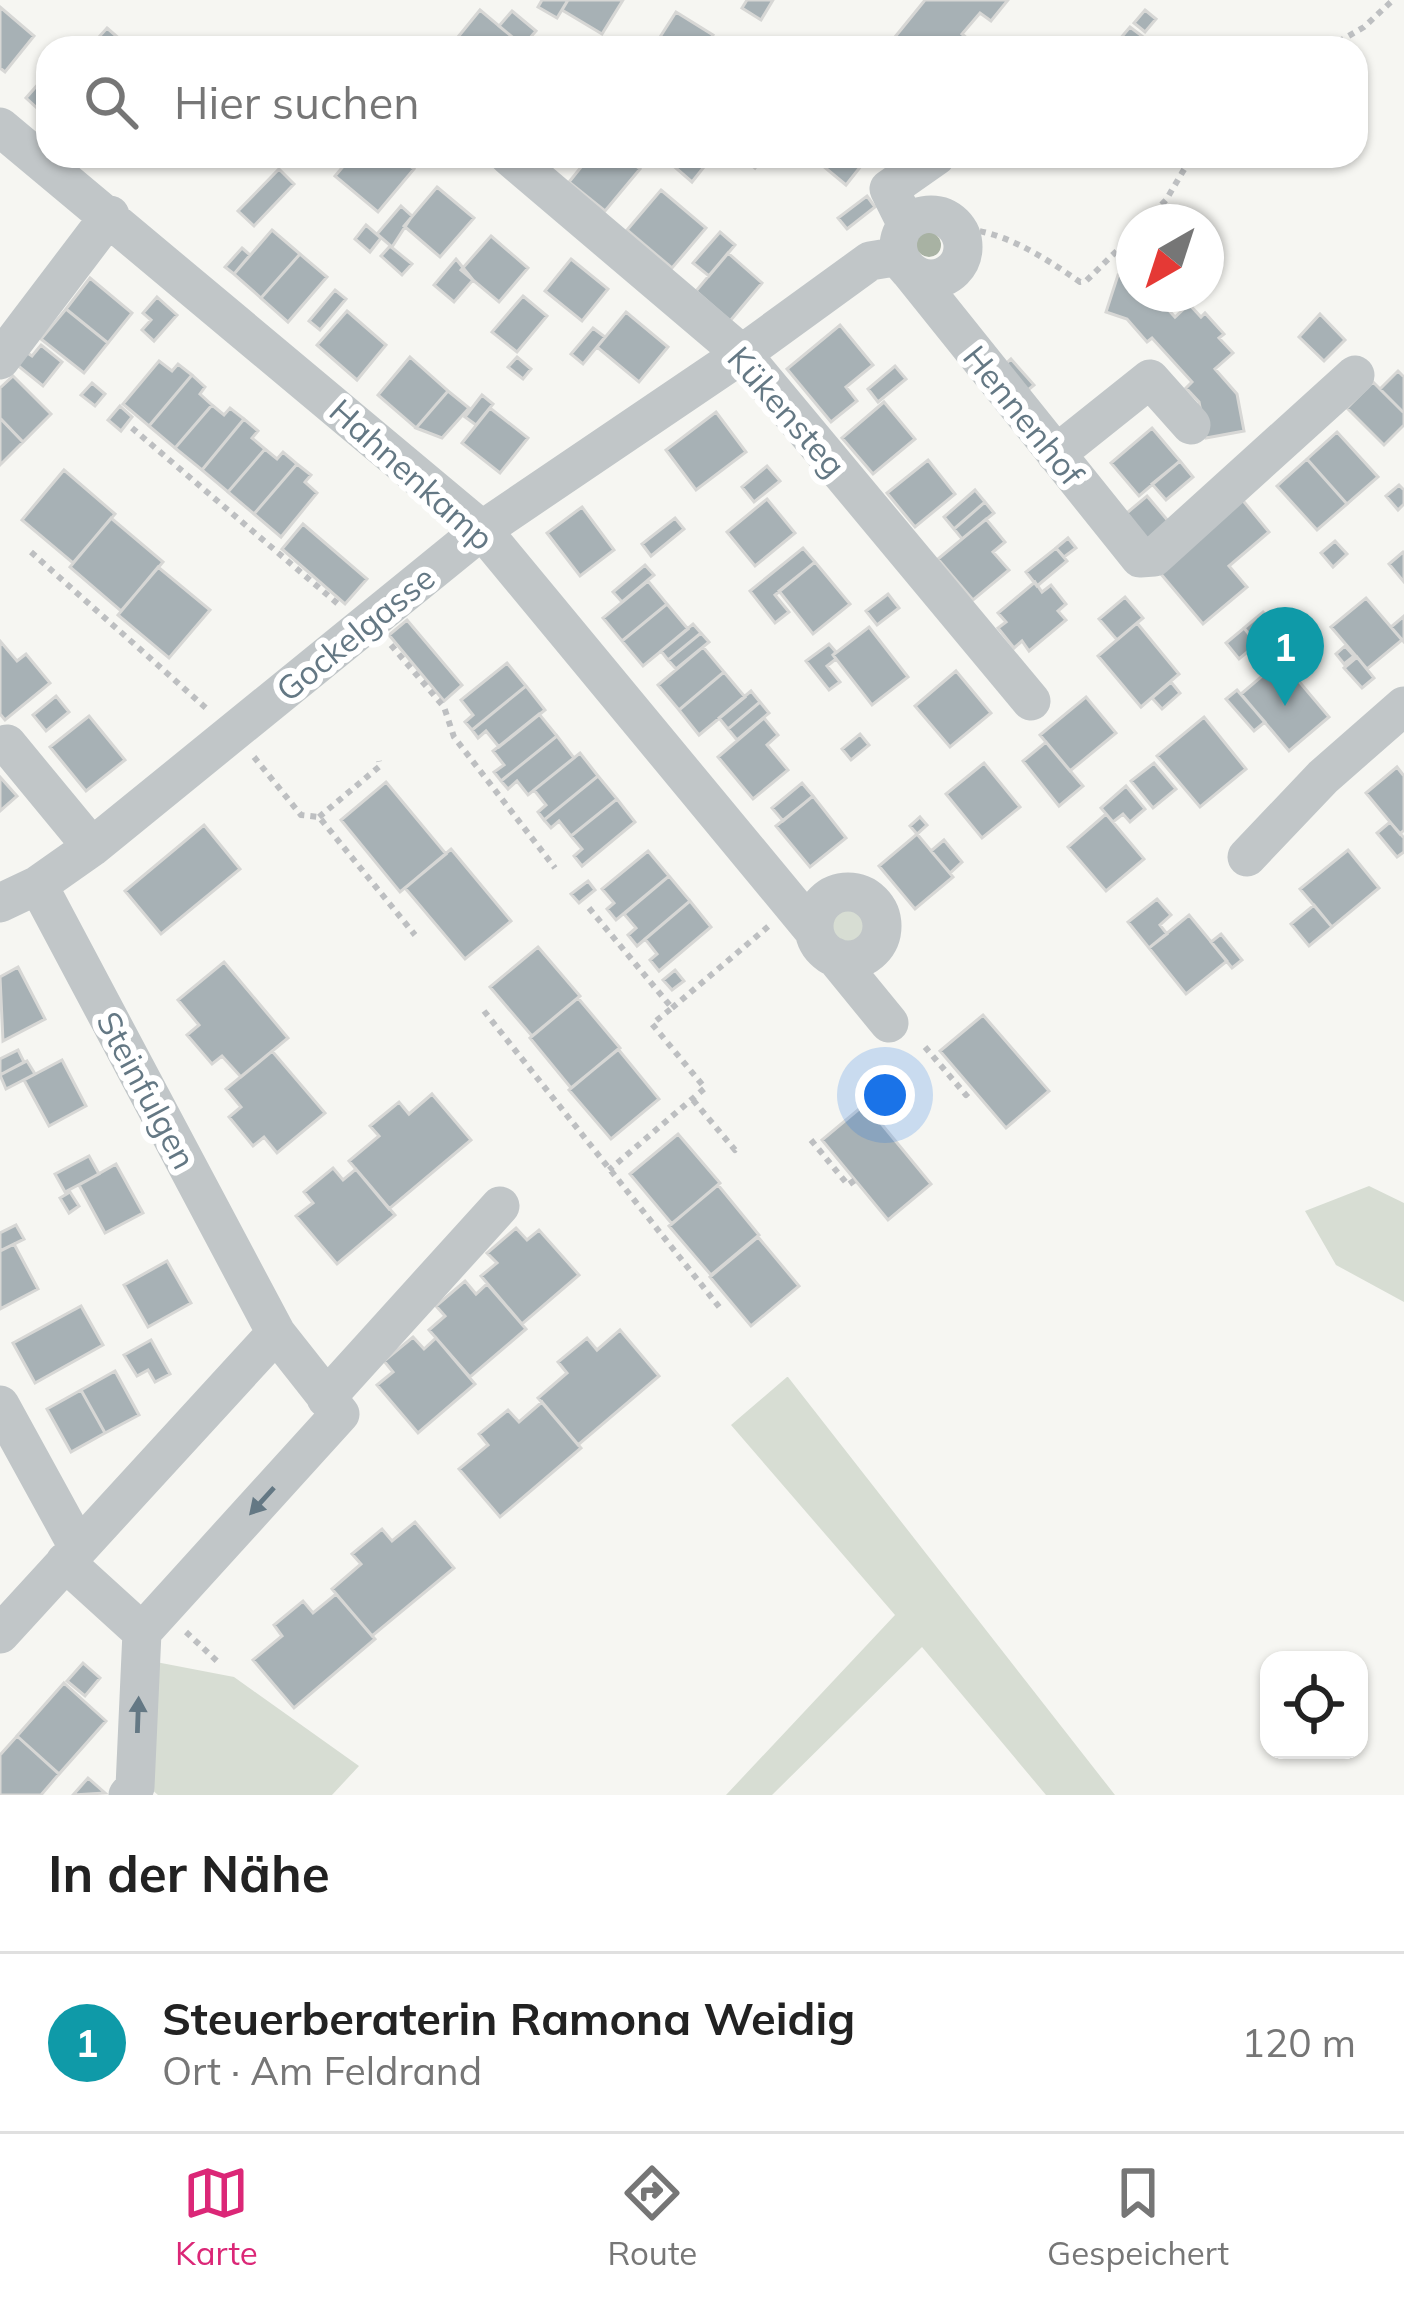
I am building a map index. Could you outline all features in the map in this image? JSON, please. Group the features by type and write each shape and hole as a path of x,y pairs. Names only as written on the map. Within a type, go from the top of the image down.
{"street":[{"name":"Hahnenkamp","path":"0,127 36,156"},
{"name":"Hahnenkamp","path":"51,168 482,530 889,1023"},
{"name":"Kükensteg","path":"523,168 742,354 1031,701"},
{"path":"742,354 871,261 905,251 921,216 938,216 956,228 962,238 962,255 954,270 940,278 923,278 905,251 889,189 919,168"},
{"path":"0,360 110,215"},
{"name":"Hennenhof","path":"905,251 1140,558 1154,557 1355,375"},
{"name":"Gockelgasse","path":"38,885 92,847 482,530 742,354"},
{"path":"1056,454 1150,379 1191,424"},
{"path":"1247,856 1323,777 1404,706"},
{"path":"7,744 92,847"},
{"path":"0,903 38,885"},
{"name":"Steinfulgen","path":"38,885 276,1333 333,1406"},
{"path":"128,1795 135,1787 152,1622 500,1206"},
{"path":"0,1634 276,1333"},
{"path":"0,1405 72,1554 152,1622"}],"path":[{"path":"1349,36 1393,0"},
{"path":"1162,204 1185,168"},
{"path":"956,228 1005,238 1080,282 1087,281 1116,252"},
{"path":"132,428 367,623 445,707 454,737 555,868"},
{"path":"31,552 234,732 301,815 319,818 415,935"},
{"path":"319,818 380,766 379,760"},
{"path":"589,908 672,1008"},
{"path":"609,1170 704,1088 652,1024 773,922"},
{"path":"484,1011 720,1308"},
{"path":"925,1047 966,1095 972,1089"},
{"path":"693,1100 735,1150 739,1146"},
{"path":"811,1140 848,1185 855,1180"},
{"path":"152,1622 218,1662"}],"shaded area":[{"path":"848,901 864,908 871,924 864,940 848,947 832,940 825,924 832,908"},
{"path":"1369,1186 1404,1203 1404,1302 1336,1265 1305,1211"},
{"path":"787,1377 1115,1795 1046,1795 922,1647 772,1795 726,1795 895,1615 731,1425"},
{"path":"156,1662 234,1677 359,1766 332,1795 158,1795 143,1782"}],"building":[{"path":"542,0 568,0 557,18 538,7"},
{"path":"568,0 623,0 602,34 562,10"},
{"path":"747,0 773,0 761,20 742,8"},
{"path":"925,0 1008,0 991,21 980,13 964,36 896,36"},
{"path":"0,7 34,36 5,72 0,68"},
{"path":"480,10 511,36 459,36"},
{"path":"1145,10 1156,19 1145,32 1134,23"},
{"path":"512,11 536,31 532,36 511,36 499,26"},
{"path":"676,12 713,35 712,36 661,36"},
{"path":"36,87 36,107 26,98"},
{"path":"342,168 414,169 378,212 335,176"},
{"path":"580,168 640,169 605,211 569,182"},
{"path":"676,168 703,168 692,182"},
{"path":"825,168 859,168 846,185"},
{"path":"279,169 294,184 254,226 238,211"},
{"path":"437,187 474,218 440,257 404,226"},
{"path":"661,190 706,228 672,268 627,230"},
{"path":"867,196 875,207 847,229 838,218"},
{"path":"401,206 412,216 392,247 377,234"},
{"path":"366,225 381,238 370,252 355,239"},
{"path":"272,230 300,254 261,298 234,274"},
{"path":"720,232 735,245 709,276 693,263"},
{"path":"491,236 528,268 499,302 461,270"},
{"path":"390,246 412,264 402,275 381,256"},
{"path":"242,248 250,255 234,274 225,267"},
{"path":"728,253 762,283 730,321 696,291"},
{"path":"300,254 327,277 288,322 261,298"},
{"path":"456,259 473,280 454,302 434,285"},
{"path":"571,259 608,289 582,321 545,291"},
{"path":"90,278 132,313 108,343 66,309"},
{"path":"1116,281 1116,312 1170,312 1175,317 1180,312 1196,312 1201,317 1205,313 1233,353 1215,369 1237,394 1244,431 1206,438 1199,402 1186,388 1192,382 1152,338 1147,342 1127,319 1106,312"},
{"path":"335,290 346,299 320,330 309,321"},
{"path":"523,296 547,316 517,352 492,332"},
{"path":"157,297 177,315 154,341 142,330 151,320 143,313"},
{"path":"66,309 108,343 84,373 41,339"},
{"path":"347,311 386,345 357,380 317,345"},
{"path":"626,312 668,347 639,382 597,347"},
{"path":"1320,314 1345,340 1324,361 1299,337"},
{"path":"840,325 873,365 846,387 857,401 831,422 787,369"},
{"path":"593,328 605,337 583,364 571,354"},
{"path":"41,345 62,362 43,386 16,364"},
{"path":"410,357 448,391 416,428 378,395"},
{"path":"517,357 531,369 523,379 508,367"},
{"path":"1011,359 1034,385 1021,396 999,370"},
{"path":"159,361 172,371 178,364 192,375 149,426 123,404"},
{"path":"895,366 906,379 878,402 868,389"},
{"path":"1398,371 1404,377 1404,413 1380,389"},
{"path":"192,375 205,387 200,394 212,405 175,448 149,426"},
{"path":"13,376 51,414 23,442 0,418 0,388"},
{"path":"1373,382 1404,413 1404,425 1384,445 1347,408"},
{"path":"92,383 105,394 95,406 81,395"},
{"path":"448,391 469,408 442,438 416,428"},
{"path":"482,395 493,404 476,425 465,417"},
{"path":"884,402 915,439 873,474 842,438"},
{"path":"212,405 224,415 230,408 244,419 202,470 175,448"},
{"path":"120,406 132,417 121,431 108,420"},
{"path":"490,408 528,438 500,473 462,443"},
{"path":"716,412 746,452 696,490 666,450"},
{"path":"0,418 23,442 0,465"},
{"path":"244,419 258,431 252,438 265,449 228,492 202,470"},
{"path":"1152,428 1180,461 1139,496 1111,463"},
{"path":"1337,432 1378,477 1347,504 1307,459"},
{"path":"265,449 277,459 283,452 297,464 254,514 228,492"},
{"path":"1307,459 1347,504 1317,530 1277,486"},
{"path":"928,460 955,494 915,527 887,493"},
{"path":"1180,461 1193,477 1166,500 1152,484"},
{"path":"297,464 311,475 305,482 317,493 281,537 254,514"},
{"path":"767,466 780,481 754,502 742,487"},
{"path":"64,470 115,514 73,563 22,520"},
{"path":"1399,485 1404,504 1398,510 1386,496"},
{"path":"975,490 985,502 954,529 944,517"},
{"path":"1147,496 1169,522 1143,543 1122,517"},
{"path":"1240,497 1269,532 1229,566 1247,587 1203,624 1155,567"},
{"path":"767,499 795,533 755,566 727,532"},
{"path":"985,502 994,513 962,539 954,529"},
{"path":"582,507 614,550 580,576 547,533"},
{"path":"111,518 163,562 121,611 70,567"},
{"path":"675,518 684,529 651,556 642,544"},
{"path":"986,519 1005,542 993,552 1009,570 973,600 938,559"},
{"path":"303,524 367,579 345,604 282,549"},
{"path":"1068,538 1076,548 1064,557 1056,548"},
{"path":"1335,541 1347,554 1333,567 1321,553"},
{"path":"803,548 815,562 775,595 789,612 775,623 750,591"},
{"path":"1056,548 1067,561 1037,586 1026,572"},
{"path":"1404,553 1404,582 1389,564"},
{"path":"815,562 850,604 813,634 779,591"},
{"path":"645,565 654,575 622,602 613,592"},
{"path":"158,567 210,610 169,658 118,615"},
{"path":"648,581 667,604 622,641 603,618"},
{"path":"1035,582 1042,592 1051,585 1066,604 1058,611 1066,620 1029,651 1022,641 1014,648 998,628 1006,622 998,613"},
{"path":"888,594 899,608 877,625 866,611"},
{"path":"1125,597 1143,618 1117,640 1099,619"},
{"path":"1366,598 1402,640 1367,669 1331,627"},
{"path":"667,604 688,629 643,666 622,641"},
{"path":"1263,612 1277,628 1257,644 1244,628"},
{"path":"1404,616 1404,642 1391,627"},
{"path":"407,620 462,685 444,701 389,635"},
{"path":"1137,623 1179,674 1141,707 1098,656"},
{"path":"693,624 701,633 668,660 661,651"},
{"path":"869,627 908,677 872,705 833,655"},
{"path":"1244,628 1257,644 1239,659 1226,643"},
{"path":"701,633 709,642 676,669 668,660"},
{"path":"0,641 17,661 26,654 50,683 5,720 0,714"},
{"path":"829,644 836,659 827,666 840,682 829,690 806,661"},
{"path":"1345,646 1354,656 1344,664 1336,654"},
{"path":"703,647 724,672 679,710 658,685"},
{"path":"1357,657 1374,678 1362,688 1344,668"},
{"path":"1281,660 1329,717 1289,751 1241,694"},
{"path":"507,663 526,686 472,730 465,722 473,715 461,700"},
{"path":"956,671 991,713 950,747 915,706"},
{"path":"724,672 745,697 699,735 679,710"},
{"path":"1171,682 1180,693 1162,709 1152,698"},
{"path":"526,686 545,710 499,747 486,731 478,738 472,730"},
{"path":"1237,690 1265,722 1254,731 1226,699"},
{"path":"751,691 760,702 728,729 719,718"},
{"path":"56,696 69,712 46,731 33,715"},
{"path":"1086,697 1116,733 1070,771 1040,735"},
{"path":"760,702 769,713 737,740 728,729"},
{"path":"539,714 557,736 501,781 494,772 504,765 493,751"},
{"path":"89,716 125,760 86,791 50,747"},
{"path":"1204,717 1246,769 1200,807 1157,756"},
{"path":"764,718 778,735 767,745 788,770 753,799 718,757"},
{"path":"860,734 869,745 851,760 842,749"},
{"path":"557,736 574,758 528,795 517,781 508,789 501,781"},
{"path":"1046,742 1083,786 1059,806 1023,761"},
{"path":"580,753 598,776 544,820 538,812 546,805 534,790"},
{"path":"984,763 1020,807 982,838 946,794"},
{"path":"1154,763 1176,789 1153,808 1131,781"},
{"path":"1397,767 1404,776 1404,830 1400,834 1366,793"},
{"path":"598,776 617,799 571,836 559,821 551,828 544,820"},
{"path":"0,777 17,796 0,811"},
{"path":"386,782 446,854 400,892 341,820"},
{"path":"802,783 813,796 783,821 772,808"},
{"path":"1126,786 1145,809 1130,822 1123,814 1113,822 1101,808"},
{"path":"813,796 846,838 810,867 776,826"},
{"path":"617,799 635,822 582,866 574,856 582,849 571,836"},
{"path":"1106,814 1144,859 1106,891 1068,847"},
{"path":"920,817 927,825 917,834 910,826"},
{"path":"1390,822 1404,838 1404,852 1397,857 1377,833"},
{"path":"204,825 240,869 161,934 125,891"},
{"path":"917,834 953,877 915,909 879,866"},
{"path":"944,840 962,862 950,873 931,851"},
{"path":"451,849 511,921 465,959 405,888"},
{"path":"1348,850 1379,888 1332,927 1300,889"},
{"path":"648,851 669,876 616,920 607,909 614,903 602,889"},
{"path":"669,876 690,901 637,946 628,935 636,928 624,914"},
{"path":"588,881 595,890 579,903 571,894"},
{"path":"1157,899 1171,915 1160,925 1167,934 1149,948 1128,922"},
{"path":"690,901 711,927 659,971 650,960 657,954 645,939"},
{"path":"1314,905 1332,927 1309,946 1291,924"},
{"path":"1189,915 1227,961 1186,994 1149,948"},
{"path":"1221,934 1242,960 1232,968 1211,942"},
{"path":"538,947 580,996 532,1036 490,987"},
{"path":"224,962 288,1038 241,1077 222,1056 212,1064 187,1035 199,1025 178,1000"},
{"path":"18,967 45,1019 3,1041 0,977"},
{"path":"675,970 684,981 672,990 663,980"},
{"path":"578,998 620,1048 571,1088 530,1038"},
{"path":"983,1015 1049,1091 1006,1128 940,1051"},
{"path":"618,1049 659,1099 611,1139 569,1090"},
{"path":"18,1050 24,1062 0,1075 0,1059"},
{"path":"272,1051 325,1113 277,1153 264,1137 253,1146 229,1117 241,1107 226,1089"},
{"path":"62,1060 86,1106 49,1126 24,1080"},
{"path":"27,1061 35,1074 6,1089 0,1075"},
{"path":"432,1094 471,1140 389,1209 349,1161 379,1136 370,1126 399,1102 409,1114"},
{"path":"865,1104 931,1184 888,1220 822,1140"},
{"path":"678,1134 720,1183 672,1224 630,1174"},
{"path":"89,1156 99,1174 65,1192 55,1174"},
{"path":"116,1164 143,1213 105,1233 79,1185"},
{"path":"333,1168 343,1180 356,1169 395,1215 337,1264 296,1216 313,1203 304,1192"},
{"path":"718,1185 759,1235 711,1275 669,1226"},
{"path":"70,1192 79,1206 69,1213 60,1198"},
{"path":"16,1225 24,1239 0,1251 0,1233"},
{"path":"516,1228 527,1240 539,1230 579,1275 522,1324 481,1276 497,1263 487,1253"},
{"path":"758,1237 799,1286 751,1326 710,1277"},
{"path":"14,1244 38,1289 0,1309 0,1251"},
{"path":"167,1261 191,1303 148,1327 124,1285"},
{"path":"465,1281 476,1294 487,1284 526,1329 470,1377 429,1330 445,1316 436,1306"},
{"path":"81,1306 103,1345 35,1383 13,1343"},
{"path":"620,1330 659,1376 578,1445 538,1398 567,1373 558,1362 587,1338 597,1350"},
{"path":"413,1337 424,1349 436,1338 475,1384 418,1433 377,1385 393,1372 384,1361"},
{"path":"151,1340 170,1374 155,1382 148,1370 137,1376 124,1355"},
{"path":"115,1371 139,1415 105,1433 81,1390"},
{"path":"81,1390 105,1433 71,1452 47,1409"},
{"path":"542,1402 581,1448 500,1517 459,1469 488,1445 479,1434 508,1410 519,1422"},
{"path":"415,1522 454,1568 372,1636 332,1589 361,1564 352,1554 382,1529 392,1541"},
{"path":"336,1594 375,1639 294,1708 253,1660 282,1636 274,1625 303,1601 313,1613"},
{"path":"83,1663 100,1678 85,1696 67,1681"},
{"path":"64,1683 106,1721 59,1774 17,1736"},
{"path":"17,1736 59,1774 41,1795 0,1795 0,1755"},
{"path":"88,1778 105,1793 73,1795"}],"place":[{"name":"Steuerberaterin Ramona Weidig","path":"1285,706"}]}
